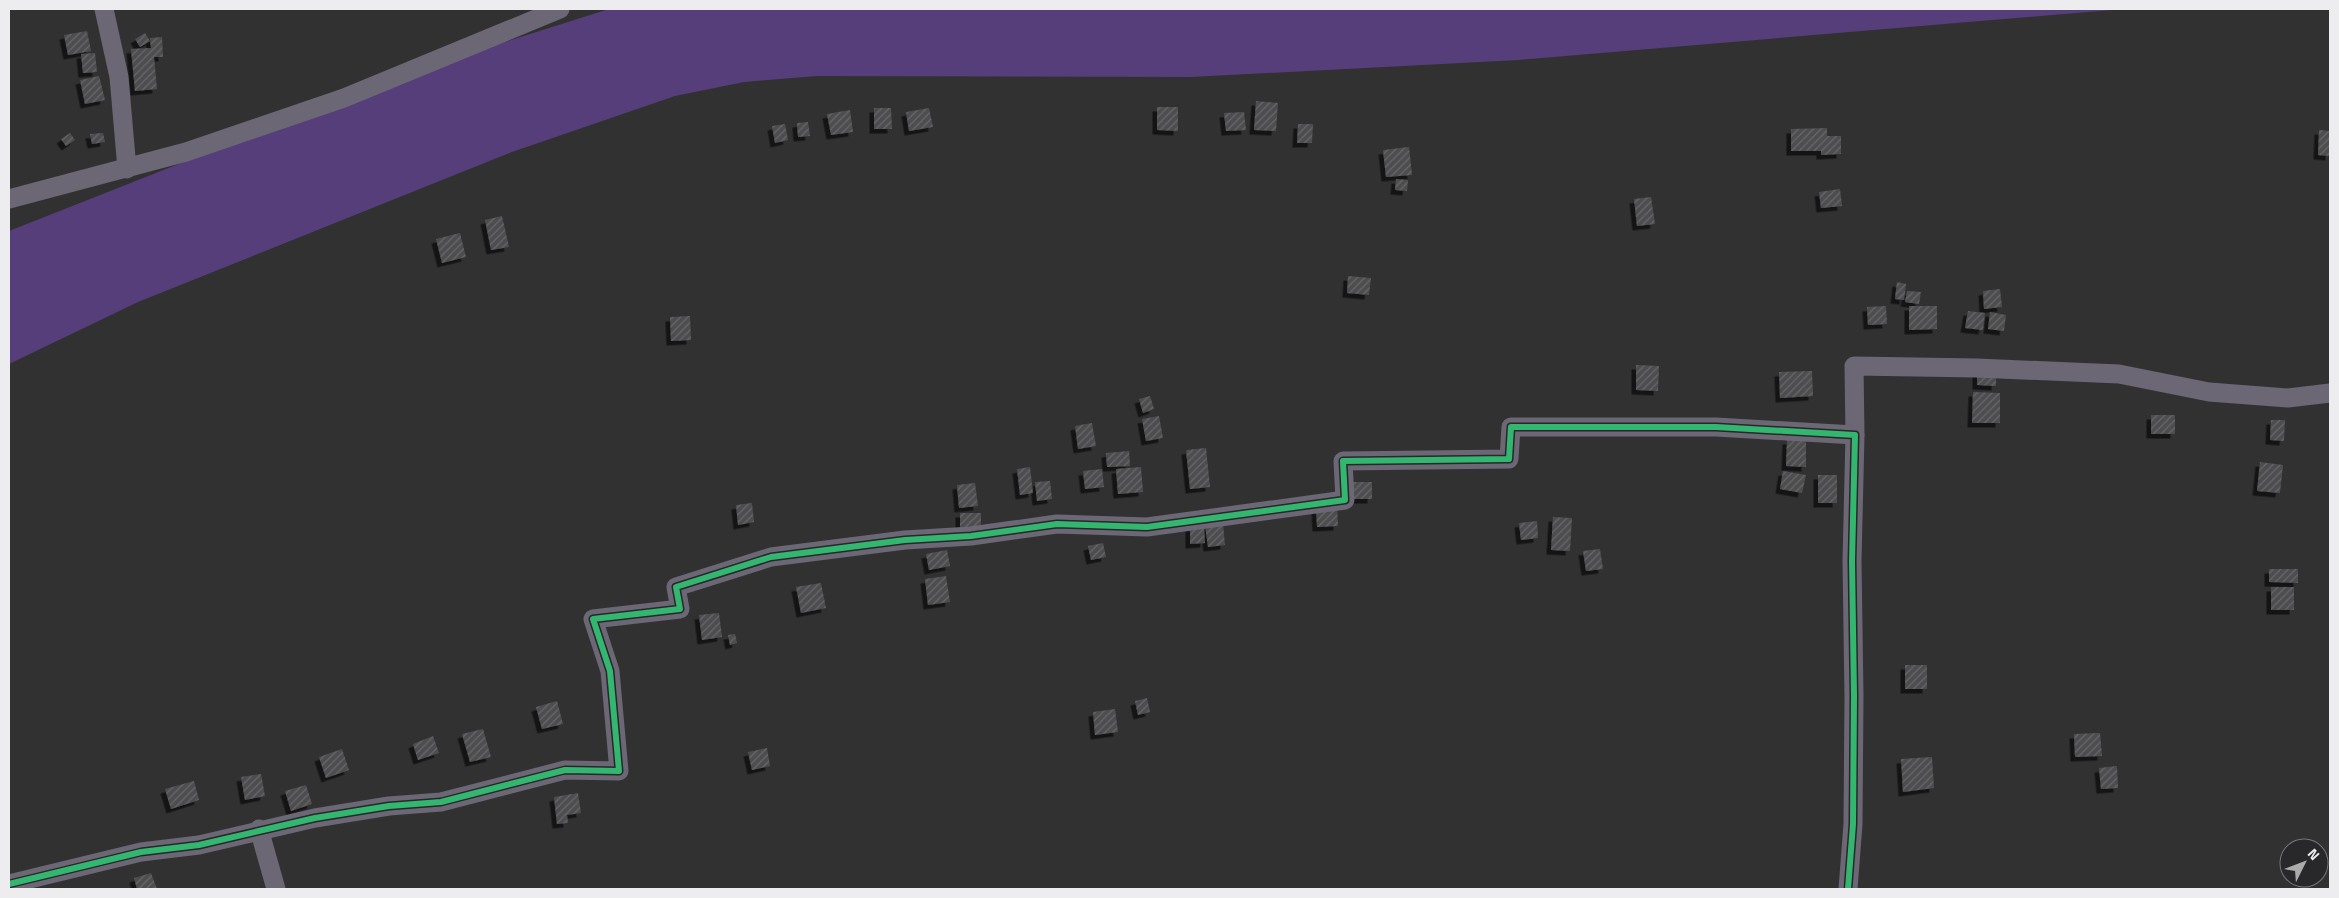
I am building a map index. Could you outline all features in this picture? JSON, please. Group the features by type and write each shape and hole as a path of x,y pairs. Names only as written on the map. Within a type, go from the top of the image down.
{"street":[{"path":"104,9 119,77 127,169"},
{"path":"9,199 186,152 344,98 560,9"},
{"path":"1848,889 1853,794 1852,561 1855,435 1854,366 1977,368 2119,374 2209,392 2288,398 2330,393"},
{"path":"9,884 141,852 199,845 259,829 389,806 441,802 564,770 619,771 610,670 594,619 680,609 676,587 771,558 905,540 971,536 1057,524 1147,527 1344,500 1343,461 1509,460 1511,428 1716,427 1855,435"},
{"path":"259,829 276,889"}],"shaded area":[{"path":"609,9 2124,9 1518,60 1191,77 817,76 744,82 675,96 512,152 138,302 9,364 9,231 417,70"}],"building":[{"path":"87,31 91,51 68,55 64,35"},
{"path":"145,33 150,41 140,47 135,39"},
{"path":"162,37 163,57 154,57 157,89 135,91 131,49 151,48 150,38"},
{"path":"95,53 97,72 83,73 81,54"},
{"path":"99,76 105,100 85,104 80,80"},
{"path":"1256,101 1278,103 1276,131 1254,130"},
{"path":"1157,107 1178,107 1178,131 1157,130"},
{"path":"874,108 891,108 892,129 874,129"},
{"path":"929,108 933,127 909,131 906,112"},
{"path":"850,110 853,132 831,135 827,114"},
{"path":"1244,112 1246,130 1226,131 1224,113"},
{"path":"808,122 810,136 798,137 797,123"},
{"path":"785,124 788,140 775,143 772,126"},
{"path":"1298,124 1313,124 1312,143 1297,143"},
{"path":"1827,128 1827,136 1841,136 1841,154 1821,155 1821,151 1791,151 1791,129"},
{"path":"2319,130 2330,131 2330,156 2318,155"},
{"path":"70,133 75,140 66,146 61,139"},
{"path":"103,133 105,142 92,144 90,134"},
{"path":"1409,147 1412,175 1386,177 1383,150"},
{"path":"1396,179 1408,180 1407,191 1395,190"},
{"path":"1840,189 1842,206 1821,208 1819,192"},
{"path":"1651,197 1655,224 1637,226 1634,199"},
{"path":"502,216 509,247 491,250 485,220"},
{"path":"460,233 466,257 442,263 436,239"},
{"path":"1348,276 1371,278 1369,295 1347,293"},
{"path":"1897,282 1906,284 1904,300 1895,299"},
{"path":"2000,289 2002,307 1984,309 1983,291"},
{"path":"1907,291 1921,292 1919,304 1905,302"},
{"path":"1886,306 1887,324 1868,325 1867,307"},
{"path":"1909,306 1937,306 1937,329 1909,330"},
{"path":"1968,311 1985,313 1983,330 1965,328"},
{"path":"1990,312 2006,315 2004,331 1988,329"},
{"path":"690,316 691,340 671,341 670,317"},
{"path":"1636,365 1659,366 1658,391 1636,390"},
{"path":"1812,371 1813,396 1780,398 1779,372"},
{"path":"1977,372 1996,373 1996,386 1977,385"},
{"path":"1973,392 2000,393 2000,423 1972,423"},
{"path":"1150,396 1154,409 1143,413 1139,399"},
{"path":"2151,415 2175,415 2175,434 2151,434"},
{"path":"1159,416 1163,438 1146,441 1142,419"},
{"path":"2271,420 2285,420 2284,441 2270,440"},
{"path":"1092,423 1096,446 1078,449 1075,426"},
{"path":"1787,440 1806,440 1806,467 1786,466"},
{"path":"1206,448 1210,487 1190,489 1186,450"},
{"path":"1129,451 1130,466 1107,467 1106,453"},
{"path":"2260,462 2283,465 2280,493 2257,491"},
{"path":"1030,467 1033,493 1020,495 1017,469"},
{"path":"1141,467 1143,492 1118,494 1116,469"},
{"path":"1102,469 1104,487 1085,489 1083,471"},
{"path":"1783,471 1806,475 1802,493 1780,489"},
{"path":"1818,475 1837,475 1837,503 1818,503"},
{"path":"1050,481 1052,499 1037,501 1035,482"},
{"path":"1351,482 1372,482 1372,499 1351,499"},
{"path":"975,483 978,506 959,508 957,485"},
{"path":"752,503 754,522 738,525 736,505"},
{"path":"1337,506 1338,526 1317,527 1316,507"},
{"path":"960,513 981,513 981,530 960,530"},
{"path":"1553,517 1572,518 1570,551 1551,550"},
{"path":"1537,521 1538,538 1521,540 1519,523"},
{"path":"1223,524 1225,545 1208,547 1205,525"},
{"path":"1204,526 1205,543 1190,544 1190,527"},
{"path":"1103,543 1106,557 1091,560 1088,546"},
{"path":"1600,549 1603,569 1586,571 1583,551"},
{"path":"947,550 950,566 929,570 926,554"},
{"path":"2269,569 2298,569 2298,583 2269,582"},
{"path":"946,576 950,602 928,605 925,579"},
{"path":"821,583 826,608 801,613 796,587"},
{"path":"2271,587 2294,587 2294,610 2271,610"},
{"path":"719,613 722,637 702,640 699,615"},
{"path":"735,634 737,643 730,645 728,635"},
{"path":"1905,665 1927,665 1927,689 1905,689"},
{"path":"1147,698 1150,712 1138,715 1135,701"},
{"path":"557,701 563,724 542,729 536,707"},
{"path":"1115,709 1118,732 1095,735 1093,712"},
{"path":"483,729 491,757 470,762 462,734"},
{"path":"2100,733 2102,756 2075,757 2074,734"},
{"path":"433,736 439,753 418,760 413,744"},
{"path":"767,748 770,766 752,770 748,752"},
{"path":"342,749 349,770 326,778 319,757"},
{"path":"1932,757 1934,788 1903,792 1901,759"},
{"path":"2117,766 2118,788 2101,789 2099,768"},
{"path":"261,774 265,796 245,800 241,777"},
{"path":"194,781 199,800 171,809 165,789"},
{"path":"306,785 312,804 291,811 285,791"},
{"path":"578,793 581,813 567,815 568,823 557,824 554,797"},
{"path":"151,873 157,889 137,889 134,878"}],"cycle path":[{"path":"9,884 141,852 199,845 315,818 389,806 441,802 565,770 619,771 610,671 593,619 680,609 676,587 771,557 905,540 971,536 1057,524 1147,527 1345,500 1343,461 1509,459 1511,427 1716,427 1855,435 1852,561 1853,824 1848,889"}]}
